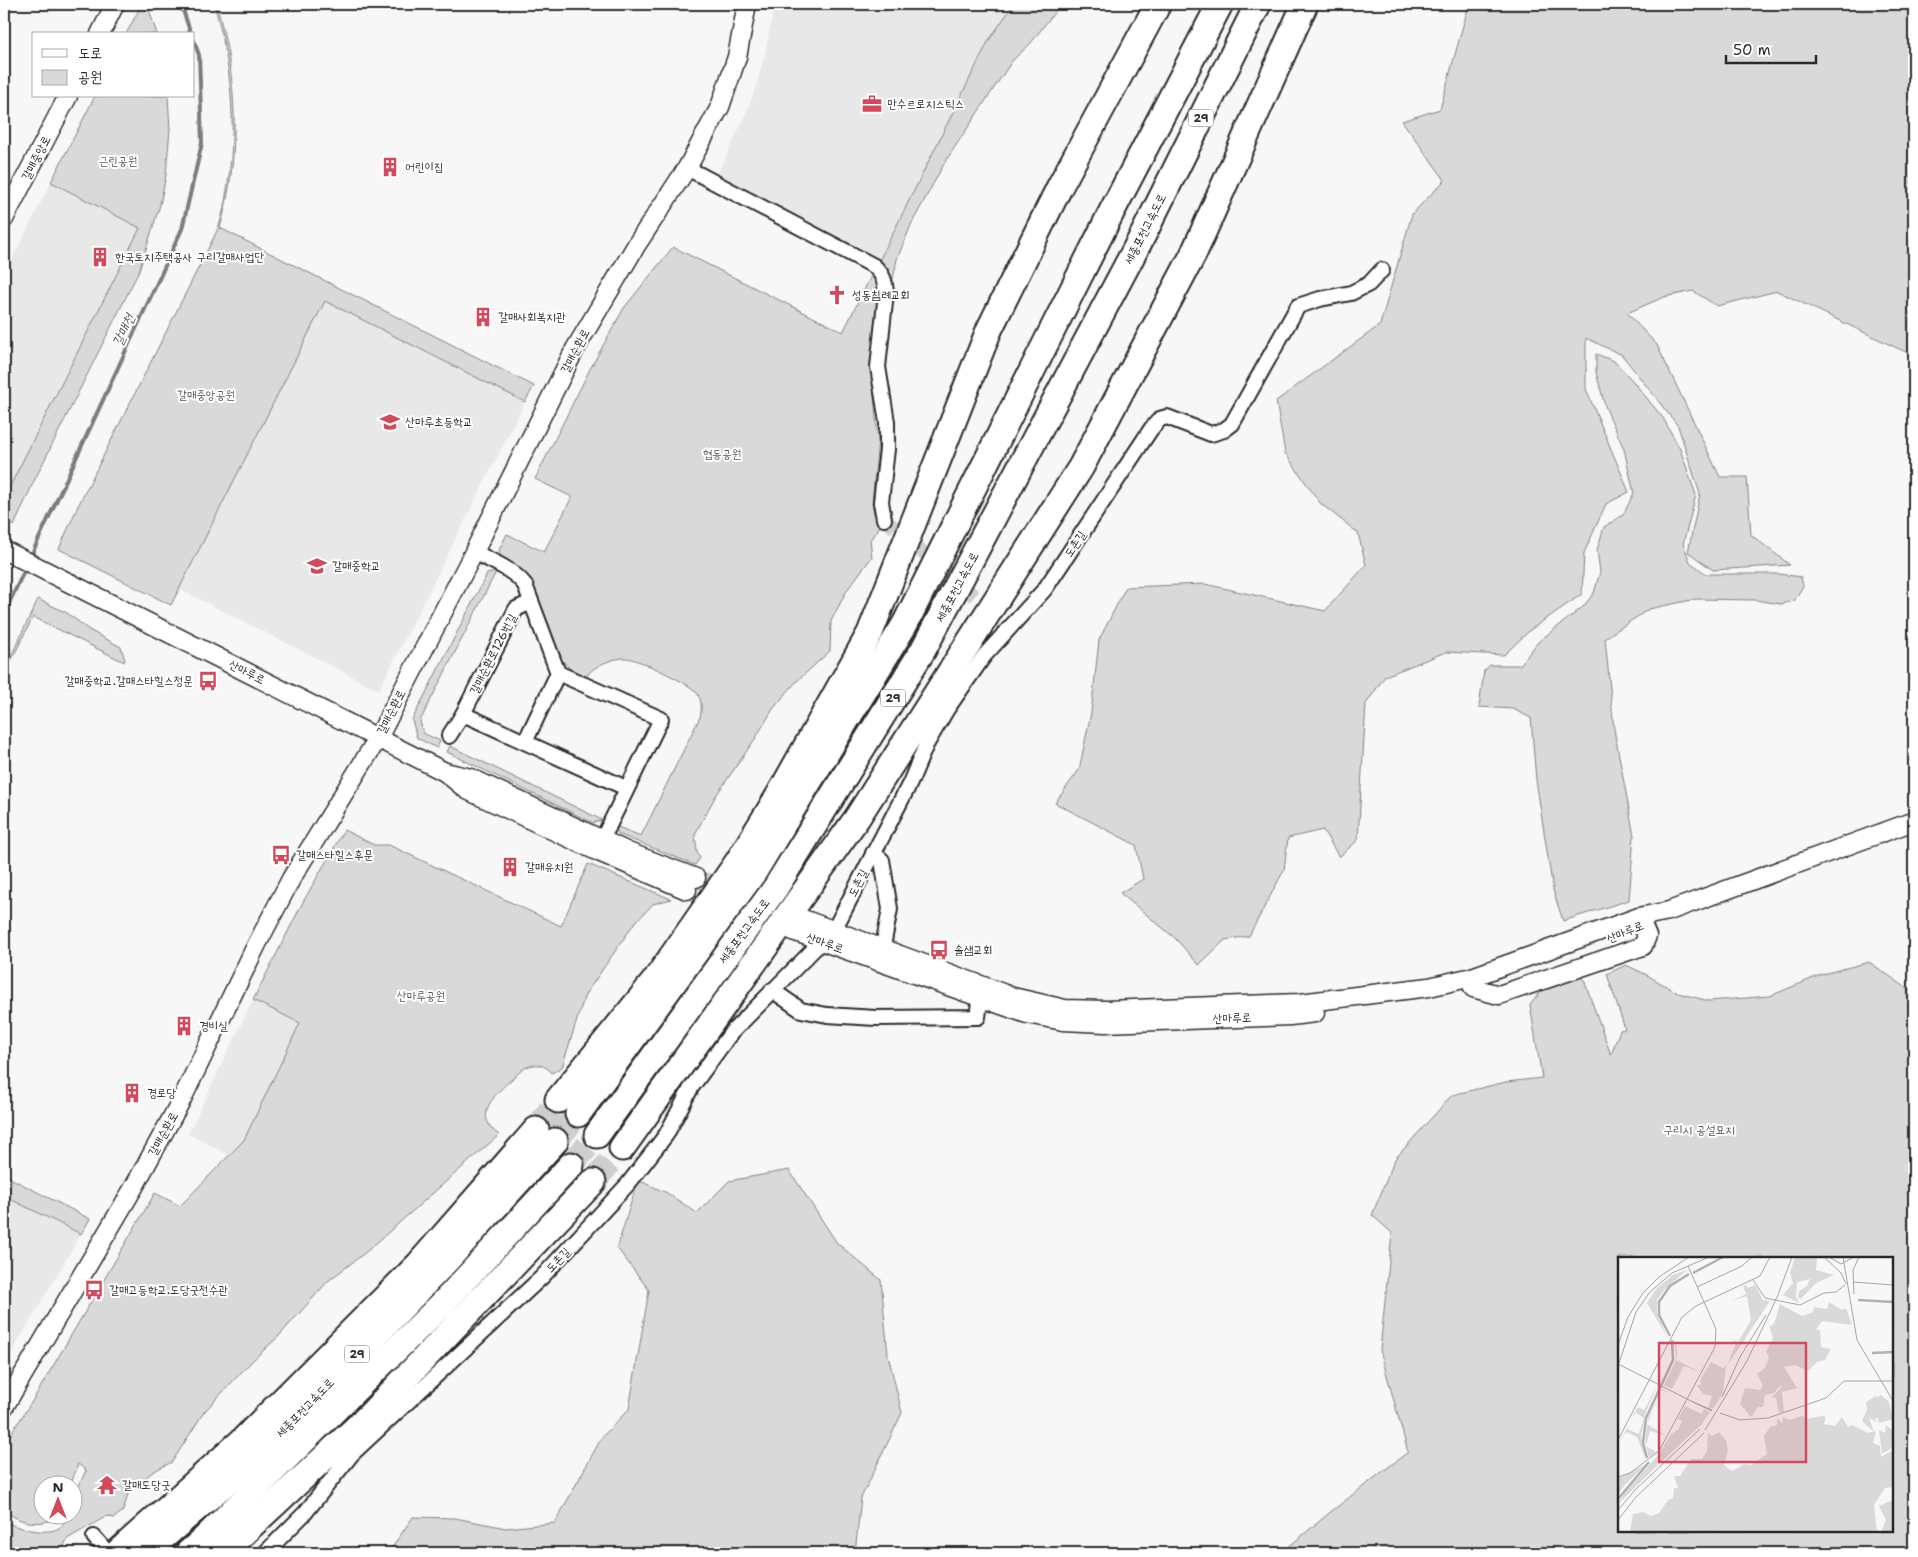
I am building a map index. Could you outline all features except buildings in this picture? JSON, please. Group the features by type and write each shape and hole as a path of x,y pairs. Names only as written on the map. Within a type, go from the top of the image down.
{"highway":[{"name":"29","path":"1158,4 1060,186 990,330 870,633 779,795 736,863 568,1107 754,872 904,624 1111,213 1220,4"},
{"name":"세종포천고속도로","path":"597,1135 776,887 923,650 1144,233 1258,4"},
{"path":"622,1148 857,818 1081,467 1193,255 1305,4"},
{"name":"세종포천고속도로","path":"117,1553 244,1439 545,1136 447,1260 275,1440 145,1553"},
{"name":"세종포천고속도로","path":"188,1553 443,1303 571,1165"},
{"path":"222,1553 369,1416 593,1182"}],"street":[{"path":"101,32 115,4"},
{"name":"갈매순환로","path":"4,1407 134,1187 182,1099 256,946 291,879 378,738 474,552 575,349 637,244 688,168 720,107 737,57 748,4"},
{"name":"갈매중앙로","path":"4,219 67,98"},
{"path":"688,168 874,266 881,273 886,293 878,367 887,422 887,449 881,502 884,519"},
{"name":"도촌길","path":"265,1553 305,1513 352,1454 542,1277 628,1184 666,1135 690,1088 731,1033 827,936 873,853 910,783 926,745 947,709 1006,622 1045,589 1146,436 1160,419 1167,416 1211,434 1224,430 1232,424 1298,306 1320,299 1351,293 1370,284 1382,270"},
{"name":"산마루로","path":"7,552 445,772 467,790 599,852 692,884 471,778 445,772"},
{"name":"갈매순환로126번길","path":"474,552 519,577 525,584 558,673"},
{"name":"갈매순환로126번길","path":"449,736 463,714 516,609 531,602"},
{"path":"525,742 558,673 660,719 602,840"},
{"path":"463,714 626,788"},
{"name":"산마루로","path":"798,925 982,992 1027,1014 1063,1021 1105,1023 1290,1016 1408,1002 1473,988 1669,910 1914,821"},
{"path":"873,853 882,860 890,909 881,956"},
{"name":"산마루로","path":"982,992 1064,1009 1105,1010 1300,1003 1429,987 1472,977 1641,922"},
{"path":"772,990 801,1010 827,1016 866,1017 978,1017 982,992"},
{"path":"94,1537 108,1553"}],"shaded area":[{"path":"775,4 1014,4 989,40 879,261 721,182 718,173 745,116 756,87"},
{"path":"51,182 140,227 4,498 4,276"},
{"path":"325,300 525,402 379,690 179,589"},
{"path":"253,1000 300,1023 244,1140 229,1155 188,1134"},
{"path":"4,1196 81,1234 4,1366"}],"green space":[{"path":"142,4 147,4 156,32 127,32"},
{"name":"갈매중앙공원","path":"214,4 216,4 229,59 234,116 231,172 220,228 534,386 525,402 325,301 171,605 59,549 78,506 218,229 222,216 231,160 232,115 225,48"},
{"path":"1014,4 1061,4 1030,44 1012,61 945,162 911,225 897,259 890,295 889,276 879,261 989,40"},
{"path":"1469,4 1914,4 1914,356 1777,291 1717,306 1693,291 1664,297 1627,313 1657,345 1720,477 1747,477 1751,535 1790,565 1713,570 1688,552 1700,494 1678,426 1622,355 1586,338 1586,389 1629,492 1606,504 1584,553 1582,594 1530,630 1504,655 1446,652 1385,676 1366,704 1358,840 1339,857 1323,830 1288,838 1284,870 1249,936 1225,940 1199,965 1175,938 1120,893 1143,879 1136,845 1055,803 1079,770 1091,713 1099,640 1126,587 1205,584 1325,611 1366,565 1358,533 1320,503 1285,453 1276,401 1380,325 1412,214 1445,180 1402,121 1440,109"},
{"name":"근린공원","path":"94,98 168,98 170,129 166,175 160,205 139,271 33,483 14,526 4,521 4,498 140,228 51,182"},
{"name":"협동공원","path":"673,247 843,332 872,274 877,281 880,291 872,374 878,441 872,503 880,526 870,540 872,557 847,590 831,621 830,651 796,682 773,709 715,797 695,834 697,852 700,858 695,865 618,834 615,826 641,836 700,717 701,704 698,695 691,688 674,678 633,659 622,658 604,663 593,669 586,677 570,669 561,659 529,580 520,569 501,559 499,550 507,534 544,552 572,497 535,479 590,369 624,308"},
{"path":"1596,354 1614,361 1632,380 1663,418 1680,449 1696,495 1683,544 1690,562 1706,574 1779,574 1801,577 1803,586 1794,601 1781,604 1755,600 1696,599 1649,609 1605,638 1614,729 1634,836 1629,900 1563,921 1553,890 1536,780 1531,718 1513,709 1479,707 1484,671 1490,665 1520,665 1538,642 1583,607 1594,593 1600,572 1597,550 1604,527 1623,515 1634,493 1624,449 1605,406 1596,372"},
{"path":"496,572 420,721 423,733 440,741 437,748 417,738 412,720 487,574"},
{"path":"38,599 67,613 89,630 121,647 124,662 33,617 4,675 4,671"},
{"path":"450,746 602,820 593,823 447,752"},
{"name":"산마루공원","path":"344,830 374,845 389,845 561,926 588,864 671,899 653,904 633,925 585,995 562,1067 552,1073 546,1067 538,1065 527,1067 499,1092 492,1100 487,1118 490,1126 499,1135 366,1252 328,1281 279,1336 253,1360 204,1412 172,1462 154,1471 129,1491 123,1511 114,1518 107,1516 67,1539 61,1553 4,1553 4,1521 23,1528 39,1531 53,1530 63,1524 82,1524 82,1479 87,1471 78,1464 74,1474 32,1474 32,1522 21,1520 8,1512 4,1506 4,1444 33,1400 155,1193 180,1206 244,1140 300,1023 253,1000 303,902"},
{"name":"구리시 공설묘지","path":"1869,962 1914,993 1914,1553 1274,1553 1286,1549 1408,1452 1380,1350 1392,1233 1372,1215 1395,1159 1452,1095 1506,1082 1542,1078 1530,1005 1547,984 1578,975 1584,980 1611,1055 1620,1030 1625,1029 1607,974 1626,965 1678,993 1709,1001 1770,996 1823,974"},
{"path":"789,1170 837,1243 881,1280 888,1355 902,1413 861,1498 855,1553 388,1553 413,1517 455,1518 506,1528 555,1523 602,1437 629,1409 649,1290 617,1248 638,1180 667,1193 697,1213 729,1181"},
{"path":"4,1175 90,1219 81,1234 4,1196"}],"waterway":[{"name":"갈매천","path":"181,4 190,32"},
{"name":"갈매천","path":"30,558 182,229 202,143 199,55 195,44"},
{"name":"갈매천","path":"4,614 26,567"}],"tunnel":[{"path":"884,519 1000,618"},
{"path":"696,878 774,908"},
{"path":"536,1130 558,1100"},
{"path":"555,1141 578,1114"},
{"path":"571,1165 597,1135"},
{"path":"593,1182 622,1148"}],"place":[{"name":"만수르로지스틱스","path":"872,104"},
{"name":"어린이집","path":"390,167"},
{"name":"한국토지주택공사 구리갈매사업단","path":"100,257"},
{"name":"성동침례교회","path":"837,295"},
{"name":"갈매사회복지관","path":"483,317"},
{"name":"산마루초등학교","path":"390,422"},
{"name":"갈매중학교","path":"317,566"},
{"name":"갈매중학교.갈매스타힐스정문","path":"208,681"},
{"name":"갈매스타힐스후문","path":"281,855"},
{"name":"갈매유치원","path":"510,867"},
{"name":"솔샘교회","path":"939,950"},
{"name":"경비실","path":"184,1026"},
{"name":"경로당","path":"132,1093"},
{"name":"갈매고등학교.도당굿전수관","path":"94,1290"},
{"name":"갈매도당굿","path":"107,1485"}]}
